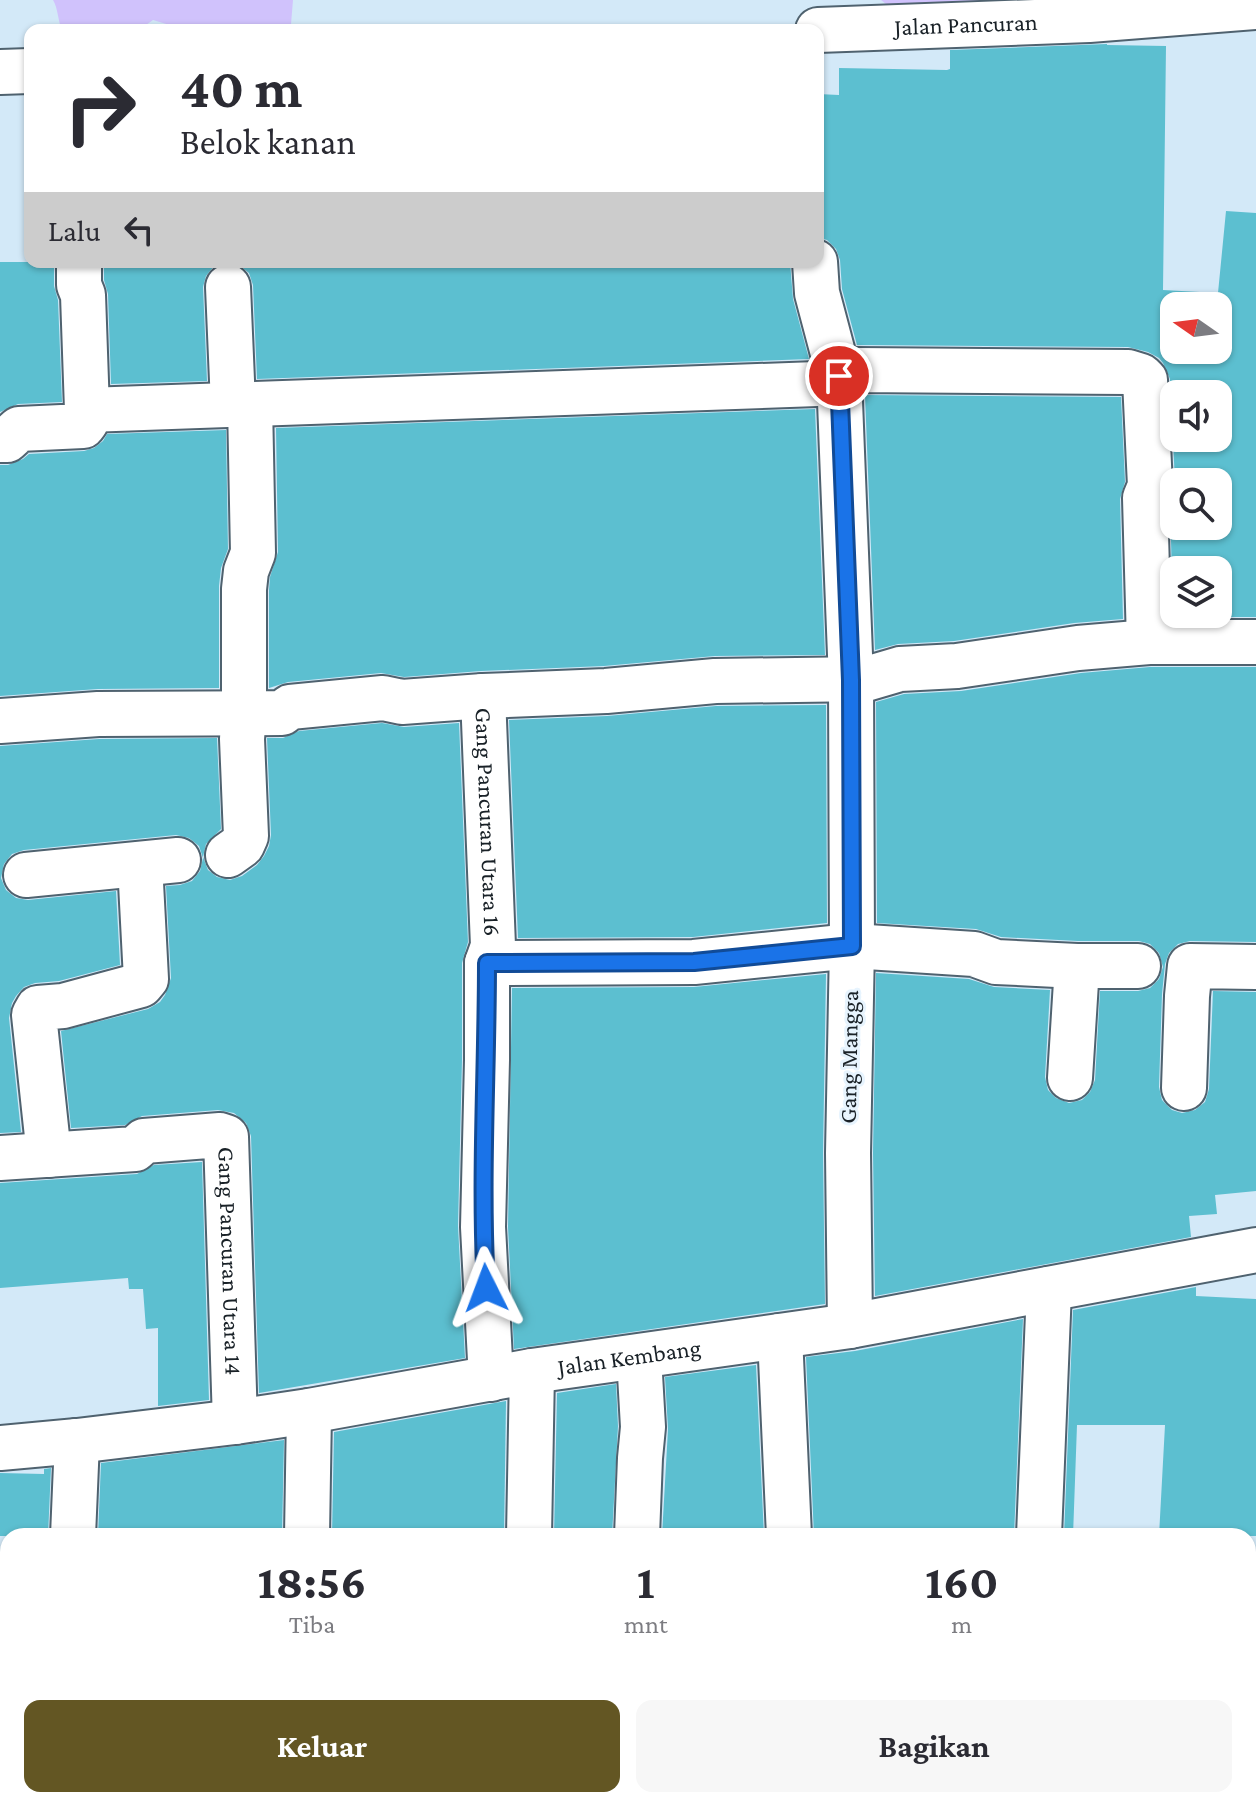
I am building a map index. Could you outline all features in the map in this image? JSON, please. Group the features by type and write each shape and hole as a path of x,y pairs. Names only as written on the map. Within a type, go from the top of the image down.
{"street":[{"name":"Jalan Pancuran","path":"831,19 1089,20 1256,7"},
{"path":"0,72 24,71"},
{"path":"0,440 7,440 19,429 83,426 86,422 83,295 79,285 79,268"},
{"name":"Gang Mangga","path":"815,268 817,293 839,376 851,680 850,1326"},
{"path":"228,287 242,404 253,553 246,571 244,589 242,739 246,836 242,845 228,855"},
{"path":"87,410 817,384 855,370 1128,372 1145,380 1150,486 1145,498 1149,642"},
{"path":"0,721 98,714 282,713 290,707 383,698 402,702 606,691 715,681 851,680 900,669 957,666 1078,648 1149,642 1256,642"},
{"name":"Gang Pancuran Utara 16","path":"483,696 493,946 487,963 483,1227 512,1375 528,1528"},
{"path":"26,875 159,862 146,979 141,985 35,1011 49,1155"},
{"path":"487,963 694,962 852,946 974,954 996,962 1138,966"},
{"path":"1070,1078 1077,966"},
{"path":"1184,1088 1190,966 1256,967"},
{"name":"Gang Pancuran Utara 14","path":"0,1158 135,1149 144,1141 226,1137 235,1422"},
{"name":"Jalan Kembang","path":"0,1448 235,1422 512,1375 850,1326 1256,1250"},
{"path":"1039,1528 1049,1289"},
{"path":"780,1336 789,1528"},
{"path":"637,1528 643,1427 639,1357"},
{"path":"307,1528 309,1411"},
{"path":"73,1528 77,1441"}],"shaded area":[{"path":"53,0 293,0 291,24 166,24 153,20 147,24 60,24"},
{"path":"881,0 1034,0 1029,11 891,8"}],"building":[{"path":"1107,44 1166,46 1163,290 1200,292 1160,292 1160,359 1148,352 1128,347 857,345 842,289 840,260 836,249 824,239 824,94 839,95 839,68 950,69 950,50"},
{"path":"1226,211 1256,213 1256,617 1232,617 1232,556 1171,556 1171,540 1232,540 1232,468 1174,468 1174,452 1232,452 1232,380 1170,379 1163,364 1232,364 1232,292 1218,292"},
{"path":"0,262 24,262 24,268 54,268 62,402 18,404 0,412"},
{"path":"104,268 212,268 203,287 207,381 111,384 108,294"},
{"path":"243,268 790,268 793,299 809,359 257,379 253,285 249,273"},
{"path":"865,395 1121,397 1125,482 1120,499 1123,619 954,641 898,644 875,650"},
{"path":"815,409 825,655 715,656 604,666 404,677 381,673 288,682 269,688 269,590 278,552 276,428"},
{"path":"226,430 228,549 219,586 219,688 98,689 0,696 0,465 8,465 29,454 84,451 94,448 107,434"},
{"path":"1150,667 1256,667 1256,942 1190,941 1178,944 1169,953 1162,994 1159,1087 1162,1100 1172,1110 1182,1113 1195,1110 1205,1102 1209,1089 1213,991 1256,992 1256,1191 1215,1195 1217,1214 1189,1216 1191,1237 875,1296 873,1153 876,973 969,979 994,987 1050,990 1045,1077 1048,1090 1056,1098 1069,1103 1082,1100 1095,1080 1100,991 1150,988 1159,979 1163,967 1159,953 1150,944 1139,941 1001,937 976,929 877,923 876,702 904,694 961,691 1081,673"},
{"path":"826,705 827,923 693,937 518,938 509,720 607,716 716,706"},
{"path":"382,723 404,727 459,723 468,942 462,963 458,1226 465,1358 259,1393 251,1136 246,1123 234,1113 218,1110 142,1116 125,1125 71,1128 61,1031 148,1009 160,1002 171,978 166,886 192,881 200,871 203,858 199,846 189,838 176,835 24,850 12,854 4,864 1,878 6,890 16,898 28,900 116,891 120,965 59,981 35,983 24,987 16,996 9,1018 21,1132 0,1133 0,746 99,739 217,738 221,829 206,844 203,857 208,870 217,877 230,880 257,865 269,846 267,738 283,738 299,731"},
{"path":"826,974 823,1153 825,1304 514,1349 508,1227 512,988 694,987"},
{"path":"202,1162 209,1400 158,1406 158,1328 146,1329 143,1289 129,1289 128,1278 0,1288 0,1183 137,1174 154,1165"},
{"path":"1196,1287 1196,1296 1256,1299 1256,1528 1159,1528 1165,1425 1077,1425 1073,1528 1064,1528 1073,1310"},
{"path":"1023,1319 1014,1528 814,1528 806,1357 855,1351"},
{"path":"756,1365 764,1528 662,1528 668,1429 665,1377"},
{"path":"616,1384 618,1426 612,1528 554,1528 557,1393"},
{"path":"506,1401 504,1528 332,1528 334,1432"},
{"path":"284,1440 282,1528 98,1528 101,1463"},
{"path":"51,1468 48,1528 0,1528 0,1473 44,1474 44,1469"}],"route":[{"path":"486,1288 483,1227 487,963 694,962 852,946 851,680 839,376"}]}
